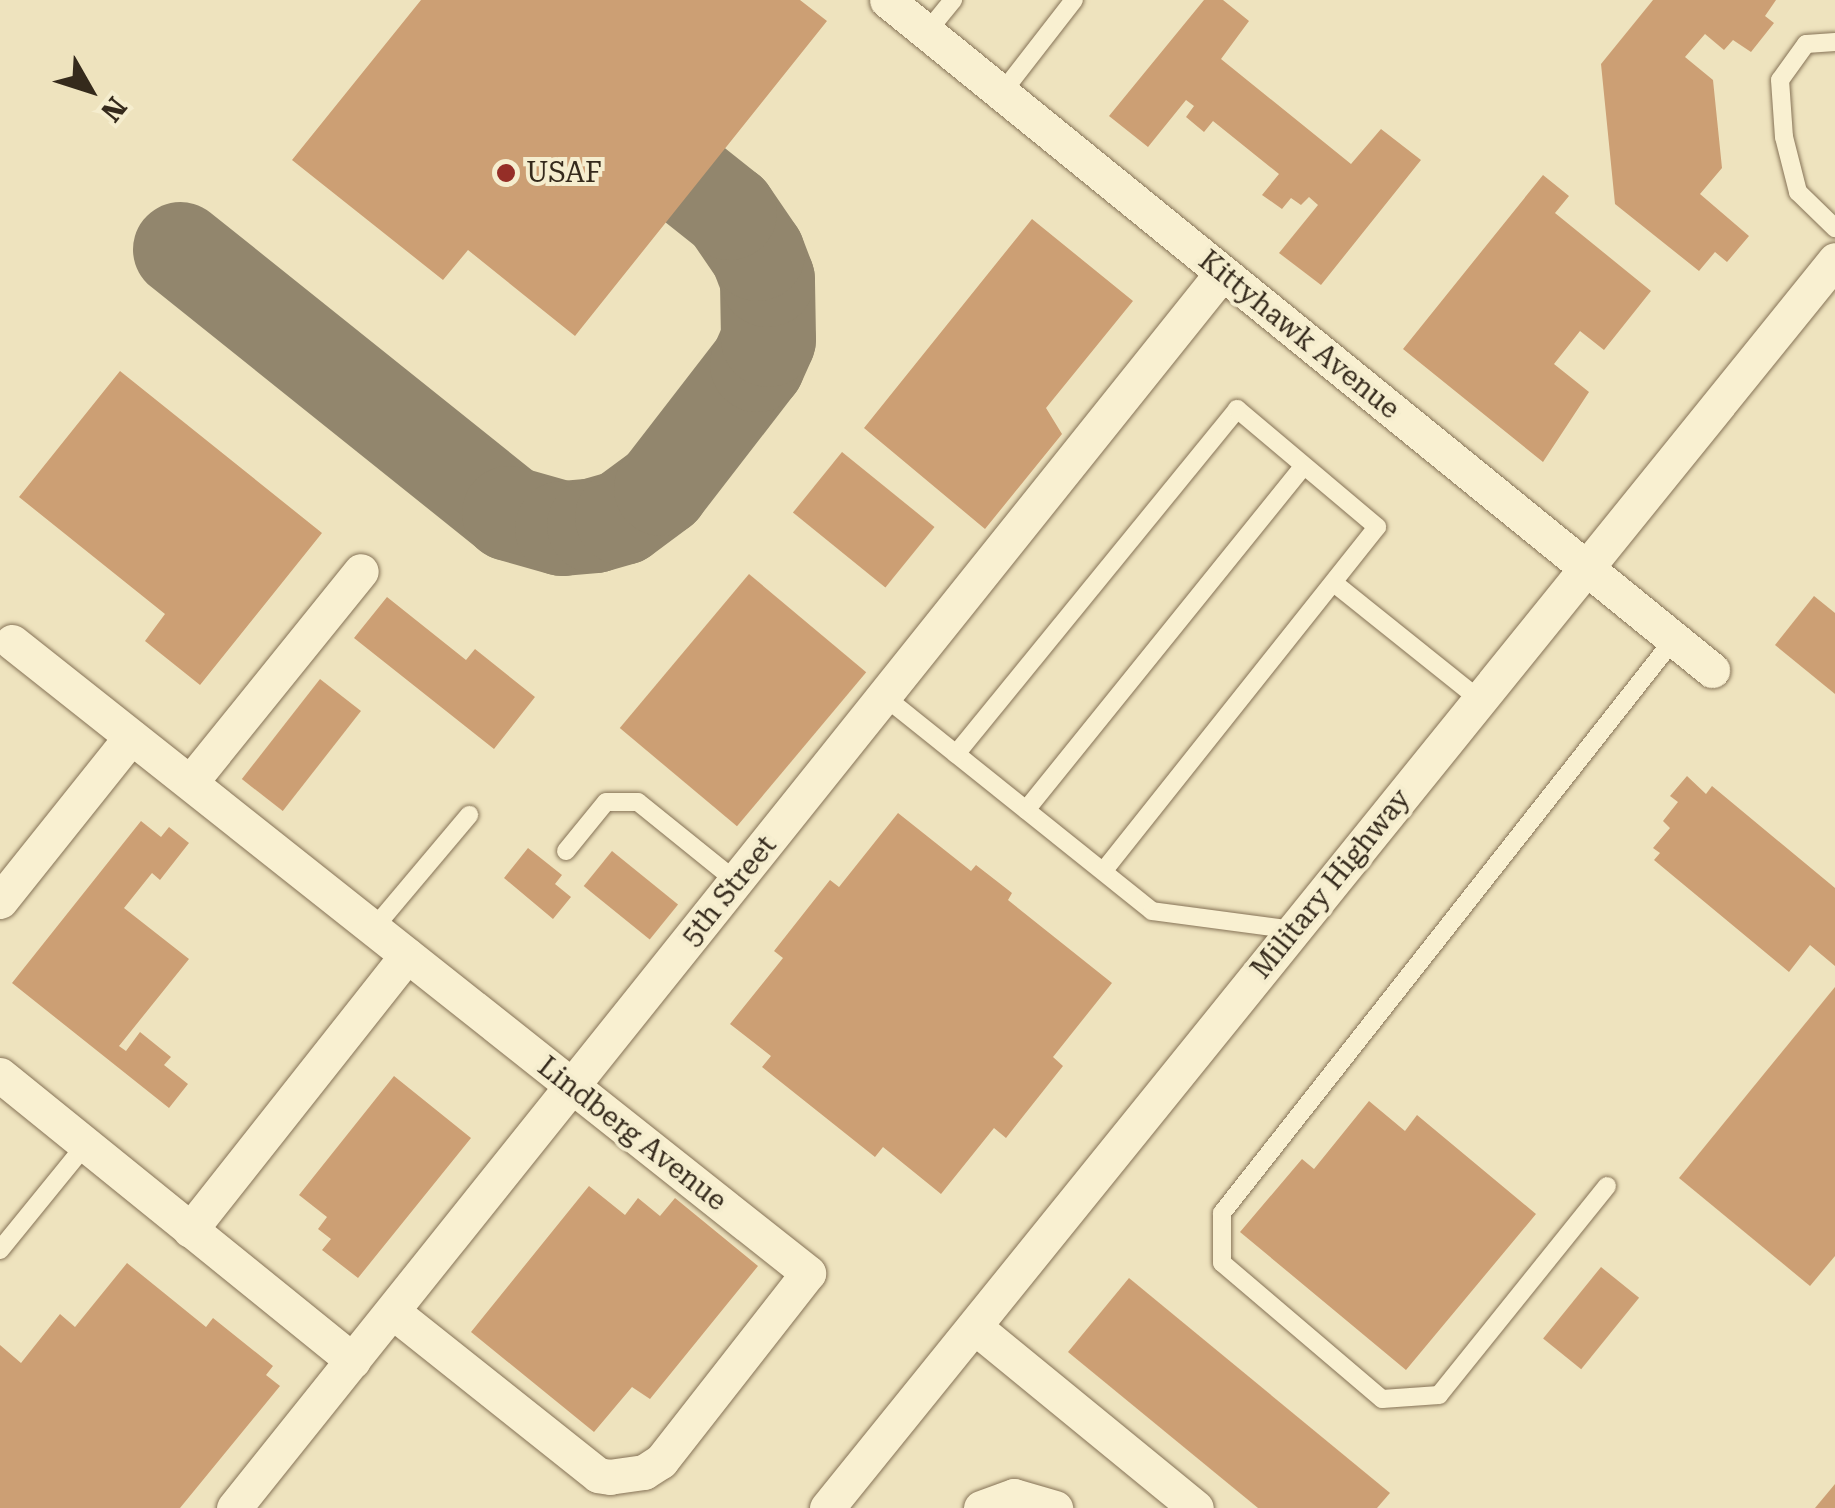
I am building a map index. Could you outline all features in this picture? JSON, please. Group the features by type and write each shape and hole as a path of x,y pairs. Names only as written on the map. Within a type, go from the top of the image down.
{"street":[{"name":"Kittyhawk Avenue","path":"887,0 1712,670"},
{"name":"Military Highway","path":"827,1508 1835,260"},
{"name":"5th Street","path":"234,1508 1222,272"},
{"path":"193,779 361,571"},
{"name":"Lindberg Avenue","path":"12,642 131,737 193,779 407,955 808,1273 661,1461 644,1472 598,1475 393,1312"},
{"path":"0,901 131,737"},
{"path":"190,1230 407,955"},
{"path":"0,1075 354,1361"},
{"path":"976,1328 1196,1508"},
{"path":"998,1502 1055,1508"}],"lane":[{"path":"926,33 952,0"},
{"path":"1001,94 1074,0"},
{"path":"1835,42 1806,44 1780,80 1784,137 1798,192 1835,228"},
{"path":"956,754 1238,408 1376,526 1104,870"},
{"path":"1026,810 1304,466"},
{"path":"1334,583 1480,700"},
{"path":"1607,1186 1439,1395 1382,1399 1222,1262 1222,1213 1674,639"},
{"path":"885,697 1152,911 1294,930"},
{"path":"566,851 606,802 638,802 736,881"},
{"path":"374,928 469,814"},
{"path":"0,1250 86,1144"}],"building":[{"name":"USAF","path":"421,0 800,0 827,21 575,336 468,250 443,280 292,160"},
{"path":"1204,0 1223,0 1249,21 1221,59 1351,164 1381,129 1421,160 1321,285 1279,253 1318,205 1309,197 1301,205 1291,198 1282,209 1262,195 1279,174 1213,121 1204,132 1186,117 1194,106 1186,100 1148,147 1109,116"},
{"path":"1653,0 1776,0 1765,16 1774,23 1751,52 1733,40 1724,50 1705,34 1685,57 1713,80 1722,168 1700,194 1749,236 1727,262 1715,252 1699,271 1615,204 1601,64"},
{"path":"1543,175 1569,196 1555,213 1651,291 1604,350 1580,331 1554,364 1589,392 1543,462 1403,349"},
{"path":"1032,219 1133,301 1046,408 1062,434 985,529 864,428"},
{"path":"120,371 322,533 200,685 145,641 165,614 19,497"},
{"path":"842,452 934,527 885,588 793,513"},
{"path":"749,574 866,672 737,826 620,728"},
{"path":"1814,596 1835,613 1835,694 1775,645"},
{"path":"387,597 466,660 475,649 535,697 494,749 354,638"},
{"path":"320,679 361,711 283,811 242,779"},
{"path":"1687,776 1706,794 1712,786 1835,888 1835,966 1810,945 1789,972 1654,860 1660,853 1653,848 1670,828 1663,821 1678,802 1670,796"},
{"path":"898,813 971,871 976,865 1012,893 1008,900 1112,983 1053,1057 1063,1066 1006,1138 994,1128 941,1194 883,1147 875,1157 762,1067 771,1056 730,1024 783,958 774,951 830,880 839,887"},
{"path":"141,821 161,837 169,827 189,843 160,880 152,873 124,908 189,959 119,1046 126,1051 140,1032 171,1057 164,1065 188,1084 169,1108 12,983"},
{"path":"528,848 562,875 555,884 571,897 553,919 504,878"},
{"path":"612,851 678,904 650,939 584,886"},
{"path":"1835,987 1835,1256 1810,1286 1679,1178"},
{"path":"394,1076 471,1138 358,1278 322,1250 331,1239 318,1229 327,1217 299,1195"},
{"path":"1369,1101 1405,1131 1417,1115 1536,1214 1406,1370 1240,1232 1302,1159 1314,1169"},
{"path":"589,1186 625,1215 638,1198 660,1216 675,1198 758,1266 650,1399 632,1387 594,1432 471,1332"},
{"path":"127,1263 206,1327 213,1318 273,1366 266,1375 280,1386 180,1508 0,1508 0,1345 21,1363 60,1314 75,1327"},
{"path":"1601,1267 1639,1298 1581,1369 1543,1338"},
{"path":"1129,1278 1390,1493 1377,1508 1258,1508 1068,1352"},
{"path":"1835,1484 1835,1508 1815,1508"}],"taxiway":[{"path":"180,249 509,513 562,528 594,525 622,517 661,488 757,364 768,339 767,279 757,253 729,212 695,185"}],"place":[{"name":"USAF","path":"506,173"}]}
